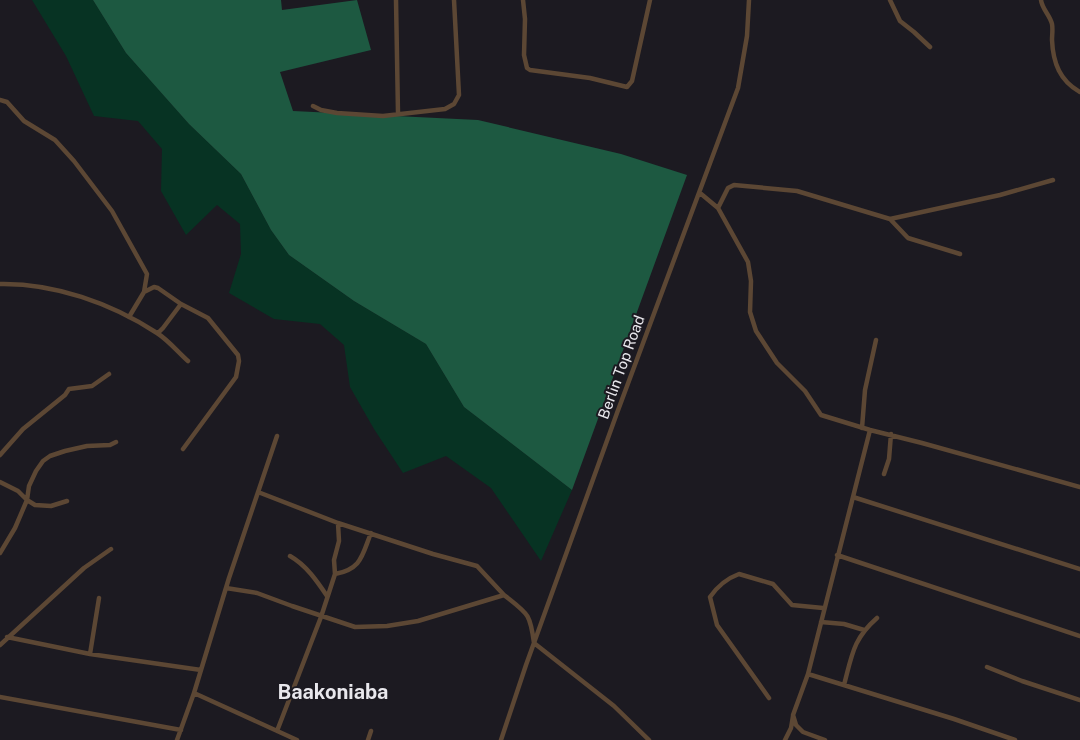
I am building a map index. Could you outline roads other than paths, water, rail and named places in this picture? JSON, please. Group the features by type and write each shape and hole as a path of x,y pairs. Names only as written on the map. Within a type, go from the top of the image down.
{"street":[{"path":"396,0 398,113"},
{"path":"313,106 320,110 337,113 383,116 450,107 459,95 454,0"},
{"path":"523,0 526,68 626,86 632,81 650,0"},
{"name":"Berlin Top Road","path":"501,740 534,643 738,88 747,36 749,0"},
{"path":"890,0 900,21 930,47"},
{"path":"1040,0 1052,25 1052,42 1061,77 1070,87 1080,92"},
{"path":"0,100 7,102 24,121 55,140 74,161 112,211 147,274 144,292 129,317"},
{"path":"718,208 728,188 737,185 797,191 890,219 1000,196 1053,180"},
{"path":"700,193 718,208 748,262 751,281 750,312 756,331 765,348 805,391 821,415 862,428 891,434 1080,487"},
{"path":"890,219 908,238 960,254"},
{"path":"0,284 43,287 102,304 158,333 188,361"},
{"path":"144,292 154,287 158,288 181,304 208,318 238,355 239,361 236,377 183,449"},
{"path":"158,333 181,304"},
{"path":"862,428 865,390 876,340"},
{"path":"0,456 23,429 65,395 69,389 92,386 109,374"},
{"path":"785,740 791,728 793,715 808,674 823,608 870,430"},
{"path":"884,474 891,434"},
{"path":"178,740 276,436"},
{"path":"0,553 15,528 27,500 29,486 36,471 50,456 87,446 110,445 116,442"},
{"path":"0,482 18,490 27,500 35,504 44,506 61,504 67,501"},
{"path":"258,492 338,523 433,554 477,566 504,596 527,614 531,622 534,643 614,706 649,740"},
{"path":"853,497 1080,568"},
{"path":"277,731 335,574 335,553 340,541 338,523"},
{"path":"335,574 345,572 359,563 371,533"},
{"path":"0,645 84,568 111,549"},
{"path":"838,555 1080,636"},
{"path":"290,556 296,559 317,580 327,596"},
{"path":"769,698 717,625 710,597 721,584 739,574 773,584 792,605 823,608"},
{"path":"226,588 256,593 355,627 388,626 418,621 504,596"},
{"path":"90,654 99,598"},
{"path":"844,685 853,650 864,630 878,618"},
{"path":"821,622 844,624 864,630"},
{"path":"8,637 90,654 201,670"},
{"path":"987,667 1080,700"},
{"path":"808,674 1016,740"},
{"path":"194,693 297,740"},
{"path":"0,697 181,730"},
{"path":"793,715 796,725 803,732 825,740"},
{"path":"368,740 371,731"}],"district":[{"name":"Baakoniaba","path":"333,692"}]}
